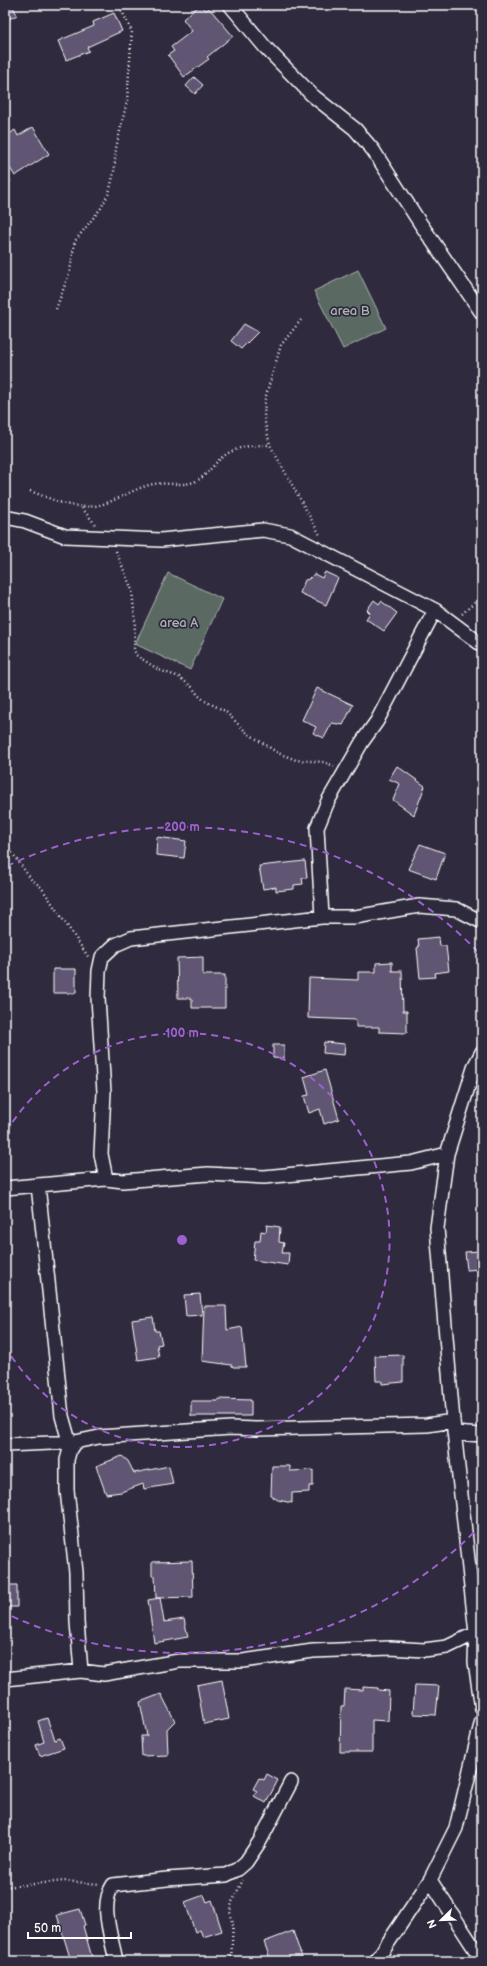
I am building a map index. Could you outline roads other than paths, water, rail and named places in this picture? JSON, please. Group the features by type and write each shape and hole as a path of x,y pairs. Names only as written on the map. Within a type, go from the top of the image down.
{"street":[{"path":"230,5 265,47 312,95 355,128 373,150 408,206 482,313"},
{"path":"5,517 25,520 65,536 161,540 263,530 290,535 435,610 482,645"},
{"path":"322,917 317,828 328,801 362,742 377,721 435,610"},
{"path":"106,1179 101,1154 104,1092 98,998 99,971 102,957 115,944 131,938 322,917 355,917 420,906 435,906 456,909 482,922"},
{"path":"482,1052 475,1065 447,1154 437,1228 453,1427 476,1633 475,1662 482,1709"},
{"path":"5,1188 106,1179 123,1181 208,1174 264,1176 411,1163 447,1154"},
{"path":"38,1185 62,1416 72,1442 67,1460 67,1490 76,1572 77,1622 81,1671"},
{"path":"5,1445 72,1442 99,1437 231,1428 256,1429 427,1424 453,1427 482,1435"},
{"path":"5,1679 81,1671 104,1674 179,1661 243,1661 313,1651 390,1648 424,1650 447,1647 476,1633"},
{"path":"376,1961 430,1880 456,1828 482,1720"},
{"path":"116,1961 106,1906 108,1892 112,1885 226,1875 238,1869 246,1862 260,1841 291,1782"},
{"path":"430,1880 482,1960"}],"park label":[{"name":"area B","path":"350,310"},
{"name":"area A","path":"179,622"}]}
